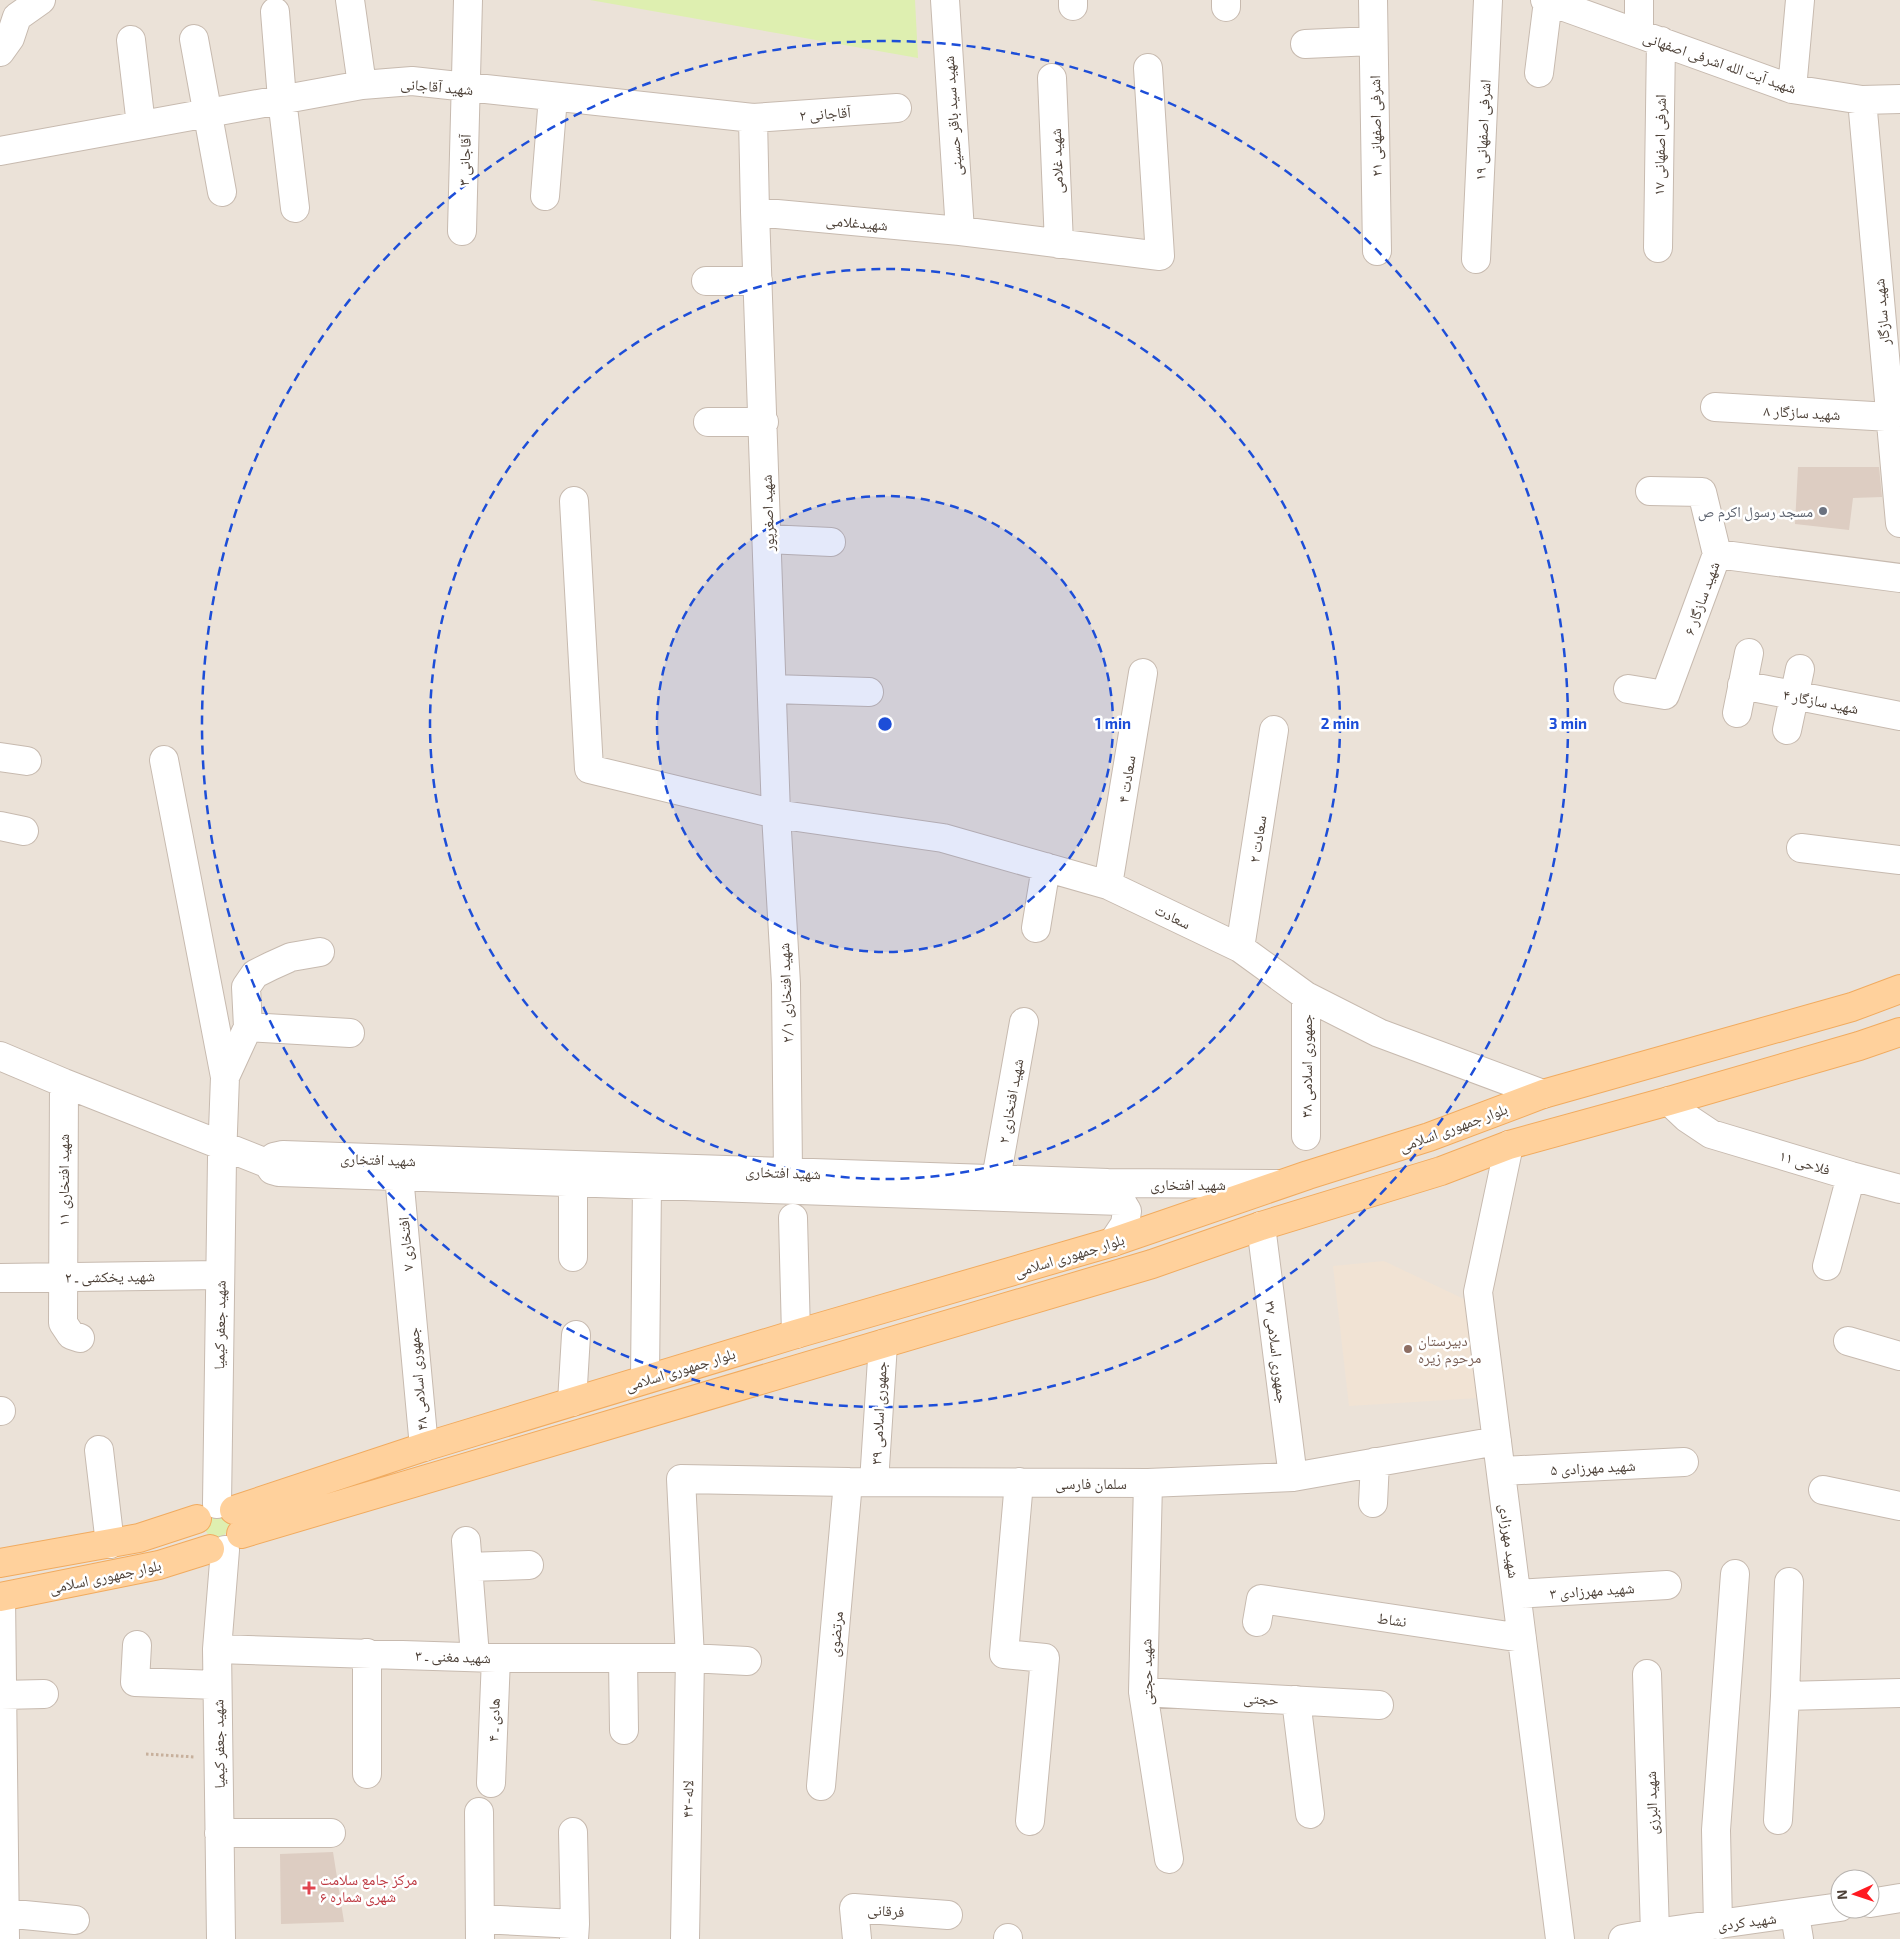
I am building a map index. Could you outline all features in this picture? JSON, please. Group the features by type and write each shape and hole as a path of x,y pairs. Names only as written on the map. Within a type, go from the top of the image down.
{"main road":[{"name":"بلوار جمهوری اسلامی","path":"0,1597 159,1565 221,1528 424,1447 796,1334 1113,1242 1429,1137 1543,1094 1852,1007 1900,989"},
{"path":"1900,999 1900,1005"},
{"path":"1852,1007 1861,1010 1867,1015 1867,1033 1859,1046"},
{"name":"بلوار جمهوری اسلامی","path":"0,1564 152,1535 221,1528 882,1344 1152,1264 1261,1226 1441,1171 1509,1145 1670,1101 1859,1046 1900,1032"},
{"path":"1429,1137 1422,1146 1422,1158 1430,1168 1441,1171"},
{"path":"1363,1158 1376,1161 1383,1172 1381,1185 1370,1193"},
{"path":"152,1535 163,1539 169,1549 159,1565"}],"street":[{"path":"0,52 10,38 14,9 41,0"},
{"path":"350,0 362,85"},
{"name":"آقاجانی ۳","path":"462,231 468,0"},
{"name":"شهید سید باقر حسینی","path":"945,0 960,231"},
{"name":"اشرفی اصفهانی ۲۱","path":"1373,0 1377,251"},
{"name":"اشرفی اصفهانی ۱۹","path":"1476,259 1488,0"},
{"name":"اشرفی اصفهانی ۱۷","path":"1640,0 1650,37 1658,248"},
{"path":"1792,89 1800,0"},
{"path":"1539,73 1546,1"},
{"name":"شهید آیت الله اشرفی اصفهانی","path":"1546,1 1792,89 1862,100 1900,99"},
{"path":"275,12 282,99 296,208"},
{"path":"194,39 222,192"},
{"path":"132,40 141,125"},
{"path":"1305,44 1373,41"},
{"name":"شهیدغلامی","path":"755,212 960,231 1160,256 1148,68"},
{"name":"شهید غلامی","path":"1052,78 1059,244"},
{"name":"شهید آقاجانی","path":"0,151 362,85 412,81 754,118"},
{"path":"545,196 553,97"},
{"name":"شهید سازگار","path":"1862,100 1893,405 1900,523"},
{"name":"آقاجانی ۲","path":"754,118 897,108"},
{"path":"754,118 755,212"},
{"name":"شهید اصغرپور","path":"755,212 764,422 776,814"},
{"path":"706,281 758,282"},
{"name":"شهید سازگار ۸","path":"1715,407 1893,405"},
{"path":"708,422 764,422"},
{"path":"1650,491 1702,492 1717,554"},
{"name":"سعادت","path":"574,501 589,768 776,814 943,838 1108,885 1240,948 1306,996 1378,1033 1543,1094"},
{"path":"767,539 831,542"},
{"name":"شهید سازگار ۶","path":"1628,689 1665,695 1717,554 1900,578"},
{"path":"1737,713 1749,653"},
{"path":"1788,730 1800,669"},
{"name":"سعادت ۴","path":"1108,885 1143,673"},
{"name":"شهید سازگار ۴","path":"1742,686 1900,716"},
{"path":"772,689 869,692"},
{"name":"سعادت ۲","path":"1240,948 1274,730"},
{"path":"0,757 27,761"},
{"path":"164,760 225,1077"},
{"name":"شهید افتخاری ۲/۱","path":"776,814 786,984 788,1172"},
{"path":"1801,848 1900,860"},
{"path":"1036,928 1046,867"},
{"path":"225,1077 248,1027 246,987 255,974 291,958 320,952"},
{"name":"جمهوری اسلامی ۳۸","path":"1306,996 1306,1136"},
{"name":"شهید افتخاری ۲","path":"996,1179 1024,1022"},
{"path":"248,1027 350,1033"},
{"name":"شهید افتخاری","path":"0,1056 64,1084 222,1145 276,1160 788,1172 996,1179 1104,1191 1283,1184"},
{"name":"شهید جعفر کیمیا","path":"221,1939 217,1649 221,1528 220,1275 225,1077"},
{"name":"شهید افتخاری ۱۱","path":"64,1084 63,1323 71,1335 80,1338"},
{"name":"فلاحی ۱۱","path":"1670,1101 1687,1118 1711,1134 1900,1189"},
{"name":"شهید مهرزادی","path":"1509,1145 1478,1292 1560,1939"},
{"path":"276,1160 272,1170 279,1172 647,1184 1104,1191 1121,1201 1127,1211 1125,1224 1113,1242"},
{"name":"افتخاری ۷","path":"399,1176 411,1311"},
{"path":"1827,1266 1851,1176"},
{"path":"573,1182 573,1256"},
{"path":"645,1380 647,1184"},
{"path":"793,1218 796,1334"},
{"name":"جمهوری اسلامی ۳۷","path":"1261,1226 1293,1477"},
{"name":"شهید یخکشی ـ ۲","path":"0,1278 220,1275"},
{"name":"جمهوری اسلامی ۴۸","path":"411,1311 424,1447"},
{"path":"572,1402 576,1335"},
{"path":"1848,1341 1900,1356"},
{"name":"جمهوری اسلامی ۳۹","path":"861,1482 882,1344"},
{"name":"سلمان فارسی","path":"681,1479 1148,1483 1293,1477 1497,1441"},
{"path":"98,1450 110,1544"},
{"path":"1374,1462 1374,1503"},
{"name":"شهید مهرزادی ۵","path":"1502,1471 1684,1462"},
{"name":"لاله-۴۲","path":"681,1479 690,1658 685,1939"},
{"name":"مرتضوی","path":"821,1786 861,1482"},
{"path":"1019,1482 1004,1654 1045,1658 1030,1821"},
{"name":"شهید حجتی","path":"1148,1483 1143,1692 1169,1859"},
{"path":"1823,1490 1900,1506"},
{"name":"هادی ـ ۴","path":"491,1783 485,1657 468,1554 529,1565"},
{"path":"1718,1925 1716,1830 1735,1574"},
{"path":"1778,1820 1785,1696 1788,1582"},
{"name":"شهید مهرزادی ۳","path":"1517,1594 1667,1585"},
{"path":"0,1597 3,1909 75,1920"},
{"name":"نشاط","path":"1259,1611 1522,1638"},
{"path":"137,1645 135,1682 217,1685"},
{"name":"شهید مغنی ـ ۳","path":"217,1649 485,1657 690,1658 747,1661"},
{"path":"367,1653 367,1774"},
{"path":"623,1658 624,1730"},
{"name":"شهید البرزی","path":"1647,1674 1656,1932"},
{"name":"حجتی","path":"1143,1692 1379,1705"},
{"path":"1785,1696 1900,1693"},
{"path":"1,1695 44,1694"},
{"path":"1296,1700 1310,1814"},
{"path":"479,1812 480,1929 575,1932 573,1832"},
{"path":"220,1834 331,1833"},
{"path":"1880,1901 1900,1898"},
{"name":"فرقانی","path":"857,1939 854,1908 948,1915"},
{"name":"شهید کردی","path":"1624,1939 1656,1932 1718,1925 1797,1927 1830,1912"}],"path":[{"path":"146,1754 218,1758"}],"shaded area":[{"path":"0,0 1900,0 1900,1939 0,1939"},
{"name":"دبیرستان مرحوم زیره","path":"1384,1261 1466,1300 1479,1398 1349,1406 1333,1266"}],"green space":[{"path":"590,0 915,0 918,58"},
{"path":"214,1510 230,1522 225,1534 215,1538 210,1536 204,1527 204,1519"}],"building":[{"name":"مسجد رسول اکرم ص","path":"1798,467 1879,467 1882,497 1853,498 1849,530 1795,524"},
{"name":"مرکز جامع سلامت شهری شماره ۶","path":"333,1852 344,1922 281,1924 280,1854"}],"place":[{"name":"مسجد رسول اکرم ص","path":"1823,511"},
{"name":"دبیرستان مرحوم زیره","path":"1408,1349"},
{"name":"مرکز جامع سلامت شهری شماره ۶","path":"309,1888"}]}
